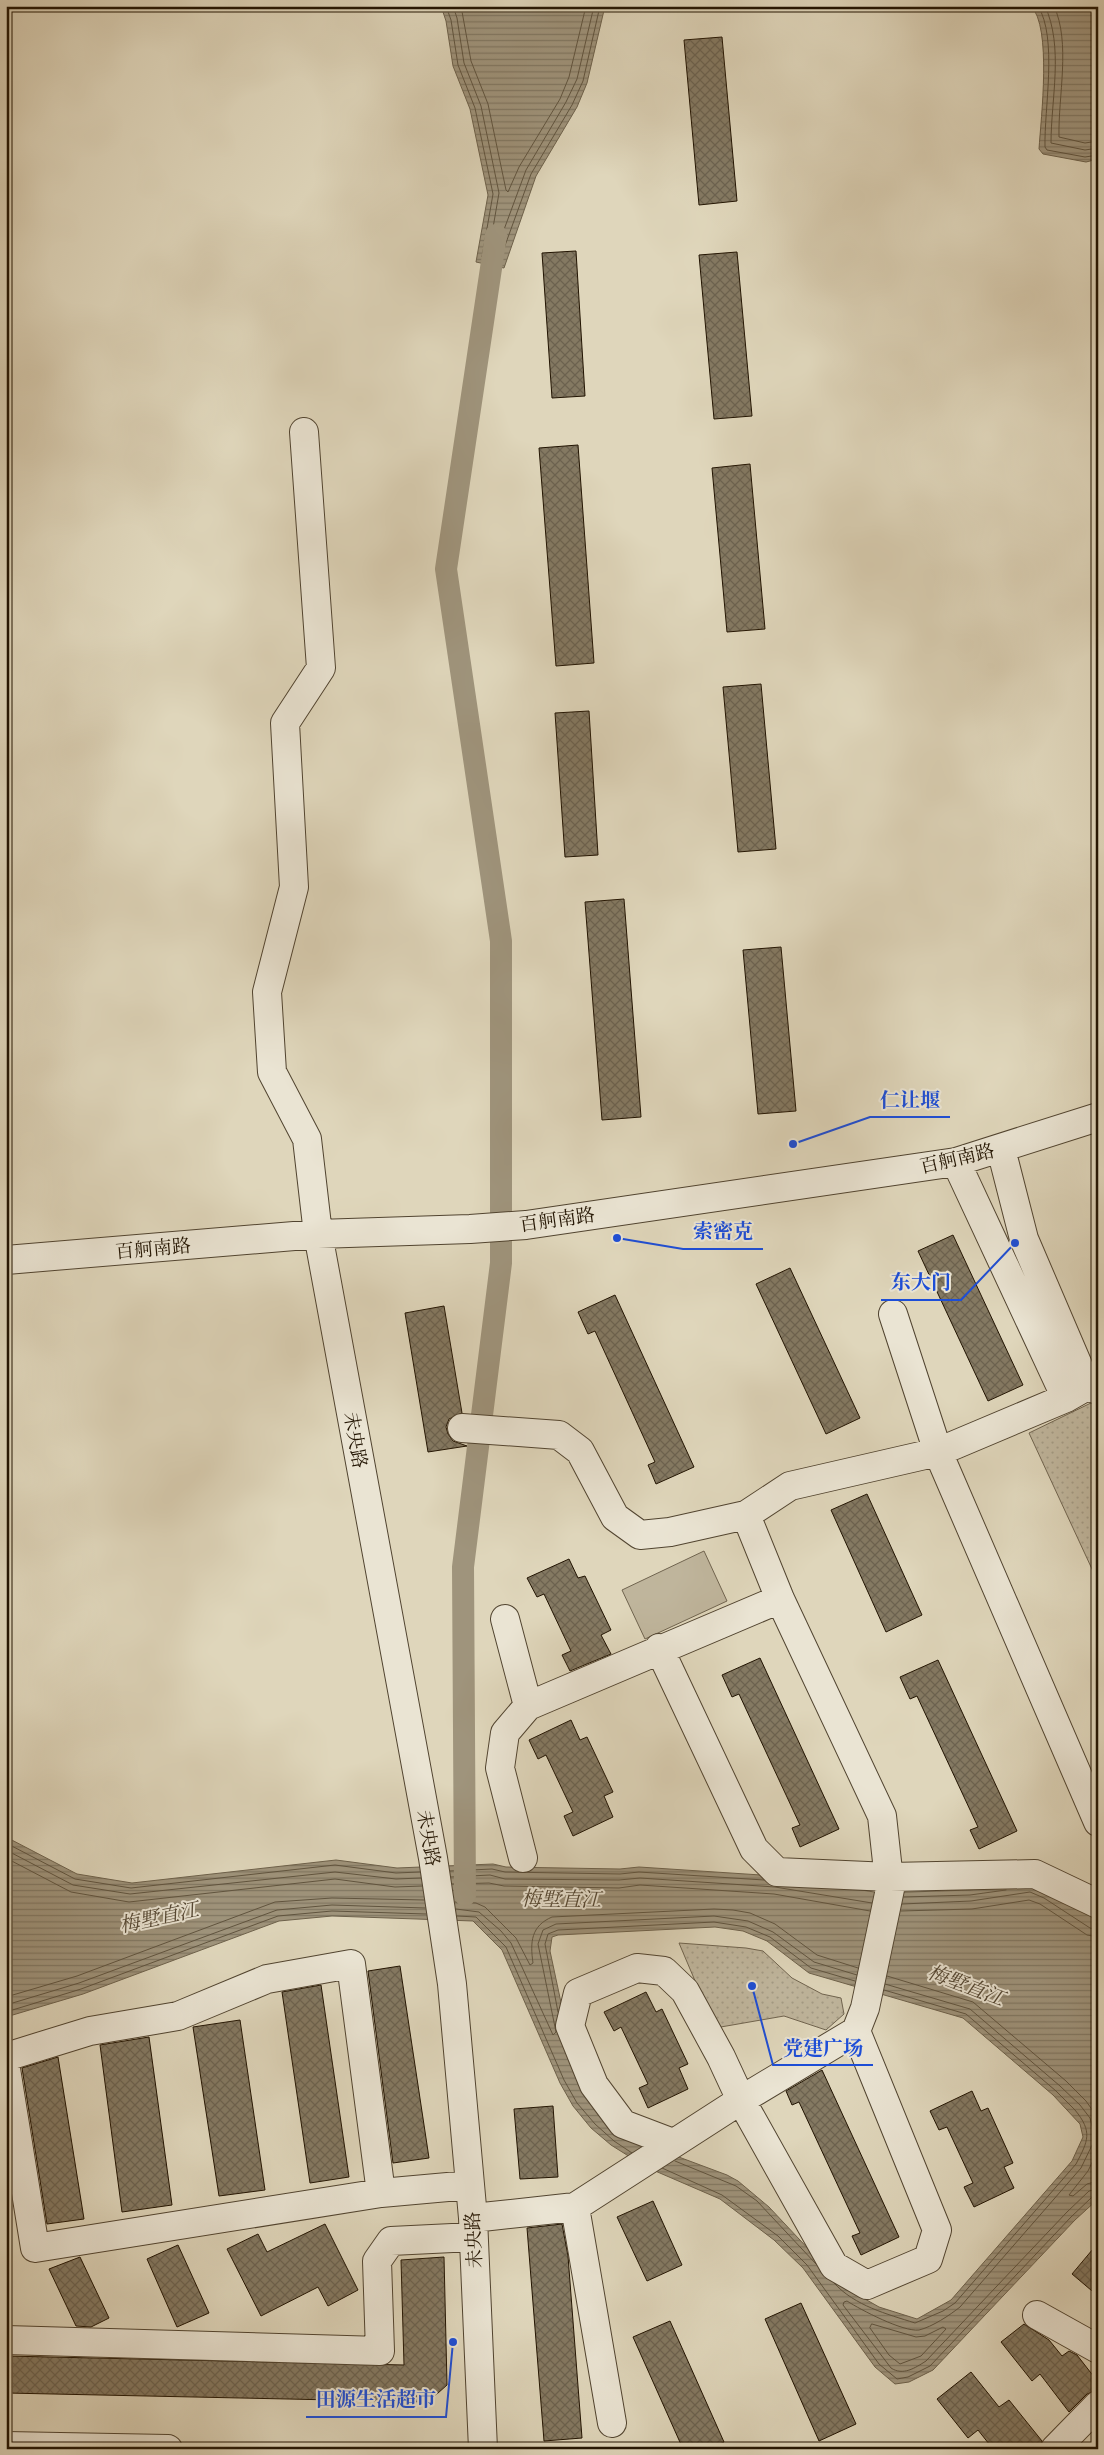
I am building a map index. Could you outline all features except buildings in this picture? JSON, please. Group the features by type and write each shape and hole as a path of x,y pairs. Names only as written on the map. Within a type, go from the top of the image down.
{"street":[{"name":"未央路","path":"304,432 321,668 285,723 294,887 268,992 272,1072 307,1139 318,1234 433,1858 452,1984 470,2185 483,2449"},
{"name":"百舸南路","path":"6,1260 318,1234 470,1229 526,1225 956,1162 1098,1117"},
{"path":"1001,1149 1024,1238 1084,1391"},
{"path":"956,1162 1084,1391"},
{"path":"892,1314 938,1452 1098,1822"},
{"path":"462,1428 559,1434 580,1451 615,1517 640,1534 670,1532 746,1515 790,1486 938,1452 1084,1391"},
{"path":"670,2146 623,2124 594,2085 570,2026 578,1993 637,1968 664,1971 685,1992 721,2057 741,2100 834,2266 867,2285 928,2259 937,2230 860,2020 890,1883 882,1816 780,1599 746,1515"},
{"path":"523,1858 500,1768 505,1733 528,1706 659,1648 780,1599"},
{"path":"505,1619 528,1706"},
{"path":"659,1648 754,1849 777,1872 890,1883 1035,1874 1098,1904"},
{"path":"6,2057 90,2031 178,2016 267,1979 351,1964 381,2193"},
{"path":"6,2340 380,2351 377,2261 391,2241 575,2207 637,2169 860,2020"},
{"path":"6,2069 36,2248 381,2193 470,2185"},
{"path":"575,2207 612,2423"},
{"path":"1037,2315 1098,2349"},
{"path":"1054,2449 1098,2405"},
{"path":"6,2446 168,2449"}],"shaded area":[{"path":"1093,1402 1098,1410 1098,1582 1029,1433"},
{"path":"704,1551 727,1601 645,1639 622,1590"},
{"path":"679,1943 763,1951 792,1978 822,1994 841,1998 844,2014 826,2030 784,2016 715,2028"}],"water":[{"path":"441,6 605,6 587,83 577,107 536,176 504,268 476,262 488,195 470,109 453,66 446,21"},
{"path":"1031,6 1098,6 1098,159 1086,162 1043,154 1039,149 1044,74 1043,52 1037,17"},
{"name":"梅墅直江","path":"6,1837 77,1874 132,1883 336,1860 397,1868 493,1864 506,1867 620,1869 639,1867 776,1876 880,1893 970,1890 1031,1881 1098,1920 1098,2199 1075,2220 933,2370 909,2382 895,2384 875,2367 803,2268 774,2240 720,2199 646,2167 611,2145 591,2128 573,2106 560,2083 502,1950 473,1921 332,1916 279,1921 83,1994 6,2017","holes":["715,1927 743,1931 767,1941 809,1973 963,2018 1053,2095 1080,2124 1083,2137 1072,2161 951,2300 917,2319 879,2307 844,2287 769,2207 738,2181 727,2175 652,2147 572,2054 550,1951 552,1937 558,1935"]}],"waterway":[{"path":"465,1895 463,1567 501,1263 501,941 446,569 496,235"}],"place":[{"name":"仁让堰","path":"793,1144"},
{"name":"索密克","path":"617,1238"},
{"name":"东大门","path":"1015,1243"},
{"name":"党建广场","path":"752,1986"},
{"name":"田源生活超市","path":"453,2342"}]}
